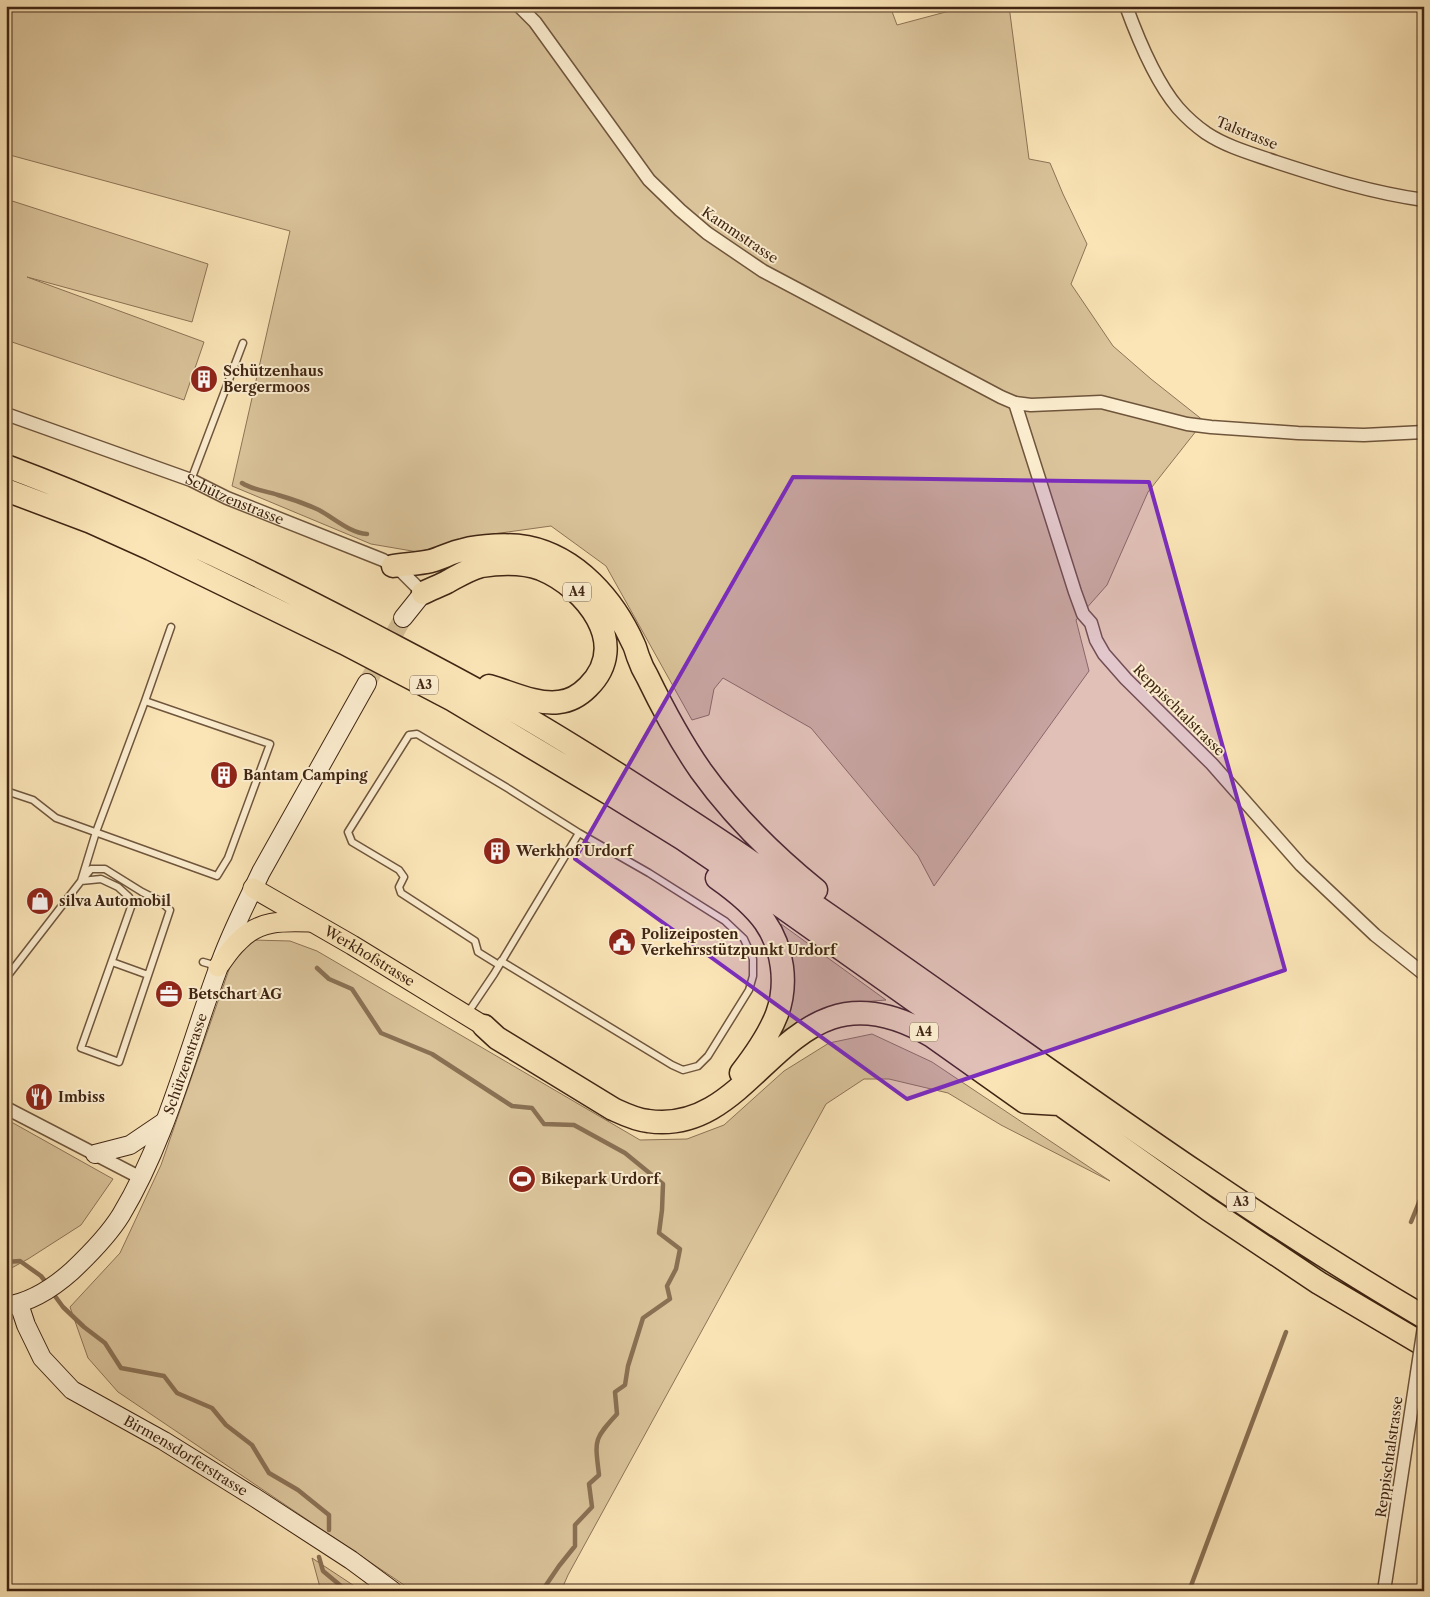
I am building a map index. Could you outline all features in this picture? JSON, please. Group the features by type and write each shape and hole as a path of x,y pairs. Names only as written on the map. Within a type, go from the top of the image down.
{"highway":[{"name":"A3","path":"6,466 160,528 298,595 445,673 528,720 697,825 1150,1141 1308,1245 1424,1317"},
{"name":"A3","path":"6,490 151,548 344,642 453,700 617,798 683,839 761,892 1208,1209 1319,1283 1424,1345"},
{"name":"A4","path":"393,566 431,561 463,550 512,545 544,552 561,559 578,570 607,599 618,616 635,646 639,660 676,730 693,759 725,803 780,860 818,892 885,941 910,972"},
{"name":"A4","path":"422,593 438,571 484,548"},
{"name":"A4","path":"422,593 460,574 479,567 519,564 540,569 576,590 599,620 604,636 606,652 602,669 594,682 583,693 571,700 558,702 534,700 445,673"},
{"path":"475,1021 501,1031 614,1101 634,1108 651,1111 668,1112 688,1109 712,1098 725,1090 772,1044 781,995 782,975 781,958 765,922 751,906 729,887 660,837 617,798"},
{"name":"A4","path":"772,1044 800,1034 826,1020 843,1015 863,1014 882,1016 900,1020 932,1036 1025,1102 1059,1104"}],"main road":[{"path":"403,618 422,593"},
{"name":"Schützenstrasse","path":"20,1303 50,1289 63,1279 95,1249 120,1216 141,1178 164,1122 211,964 367,683"},
{"name":"Werkhofstrasse","path":"253,888 475,1021"},
{"path":"211,964 252,930 280,921 312,922"},
{"path":"95,1154 130,1145 164,1122"},
{"name":"Birmensdorferstrasse","path":"20,1303 26,1325 42,1358 72,1390 164,1441 254,1496 351,1560 393,1591"}],"street":[{"name":"Kammstrasse","path":"519,6 535,22 649,180 706,234 763,271 1015,403"},
{"name":"Talstrasse","path":"1126,6 1145,51 1166,91 1184,114 1205,133 1239,149 1343,183 1385,194 1424,200"},
{"path":"1015,403 1031,405 1101,402 1195,425 1298,433 1364,435 1424,432"},
{"name":"Reppischtalstrasse","path":"1015,403 1075,592 1083,614 1091,622 1096,640 1104,654 1126,679 1212,764 1301,865 1375,935 1424,974"},
{"name":"Schützenstrasse","path":"6,414 191,480 228,498 374,556 402,572 422,593"},
{"path":"6,1108 141,1178"},
{"name":"Reppischtalstrasse","path":"1384,1591 1424,1327"}],"lane":[{"path":"191,480 243,342"},
{"path":"81,881 96,832 171,627"},
{"path":"6,791 33,800 56,818 217,876 228,858 270,744 145,700"},
{"path":"417,734 579,833 649,873 725,921 744,939 753,959 753,976 749,990 708,1056 698,1066 683,1070 672,1066 500,963 478,952 475,941 402,894 399,887 404,877 399,870 352,842 348,832 409,735 417,734"},
{"path":"475,1021 500,963 579,833"},
{"path":"6,978 81,881 91,869 105,869 160,901 170,910 119,1062 81,1048 131,907 129,897 118,887 101,879 81,881"},
{"path":"112,962 148,975"}],"highlighted area":[{"path":"793,477 1149,482 1285,970 907,1099 575,859"}],"shaded area":[{"path":"6,6 890,6 897,25 968,6 1009,6 1029,159 1050,163 1087,244 1071,284 1113,346 1204,421 1148,492 1107,585 1076,620 1089,671 934,886 918,856 811,728 723,678 714,689 709,715 692,720 606,566 551,526 479,536 418,552 371,544 232,486 290,231 6,154"},
{"path":"6,199 208,264 192,322 27,277 204,342 184,400 6,340"},
{"path":"781,924 886,1000 848,1003 812,1015 772,1037 792,966"},
{"path":"253,940 290,941 317,951 640,1140 687,1139 724,1125 784,1071 829,1043 872,1034 932,1062 1110,1181 1001,1125 948,1093 889,1079 864,1079 826,1104 561,1591 413,1591 118,1392 88,1358 70,1307 120,1253 161,1165 232,961"},
{"path":"6,1119 113,1179 81,1225 6,1271"},
{"path":"312,1558 362,1591 321,1591"}],"waterway":[{"path":"242,483 319,510 348,528 367,534"},
{"path":"317,968 329,979 352,989 381,1033 432,1054 512,1106 532,1108 544,1124 574,1125 625,1153 663,1184 659,1233 680,1249 676,1269 667,1286 670,1299 643,1318 628,1366 625,1385 615,1392 617,1414 597,1441 599,1475 589,1484 592,1507 575,1525 575,1546 542,1591"},
{"path":"1411,1222 1424,1190"},
{"path":"6,1262 20,1261 41,1276 48,1285"},
{"path":"52,1292 63,1307 84,1327 105,1343 121,1368 164,1376 177,1393 212,1408 226,1425 252,1445 269,1473 298,1490 329,1515 329,1530"},
{"path":"1189,1591 1286,1332"},
{"path":"319,1557 323,1571 347,1591"}],"tunnel":[{"path":"367,683 403,618"}],"place":[{"name":"Schützenhaus Bergermoos","path":"204,379"},
{"name":"Bantam Camping","path":"224,775"},
{"name":"Werkhof Urdorf","path":"497,851"},
{"name":"silva Automobil","path":"40,901"},
{"name":"Polizeiposten Verkehrsstützpunkt Urdorf","path":"622,942"},
{"name":"Betschart AG","path":"169,994"},
{"name":"Imbiss","path":"39,1097"},
{"name":"Bikepark Urdorf","path":"522,1179"}]}
